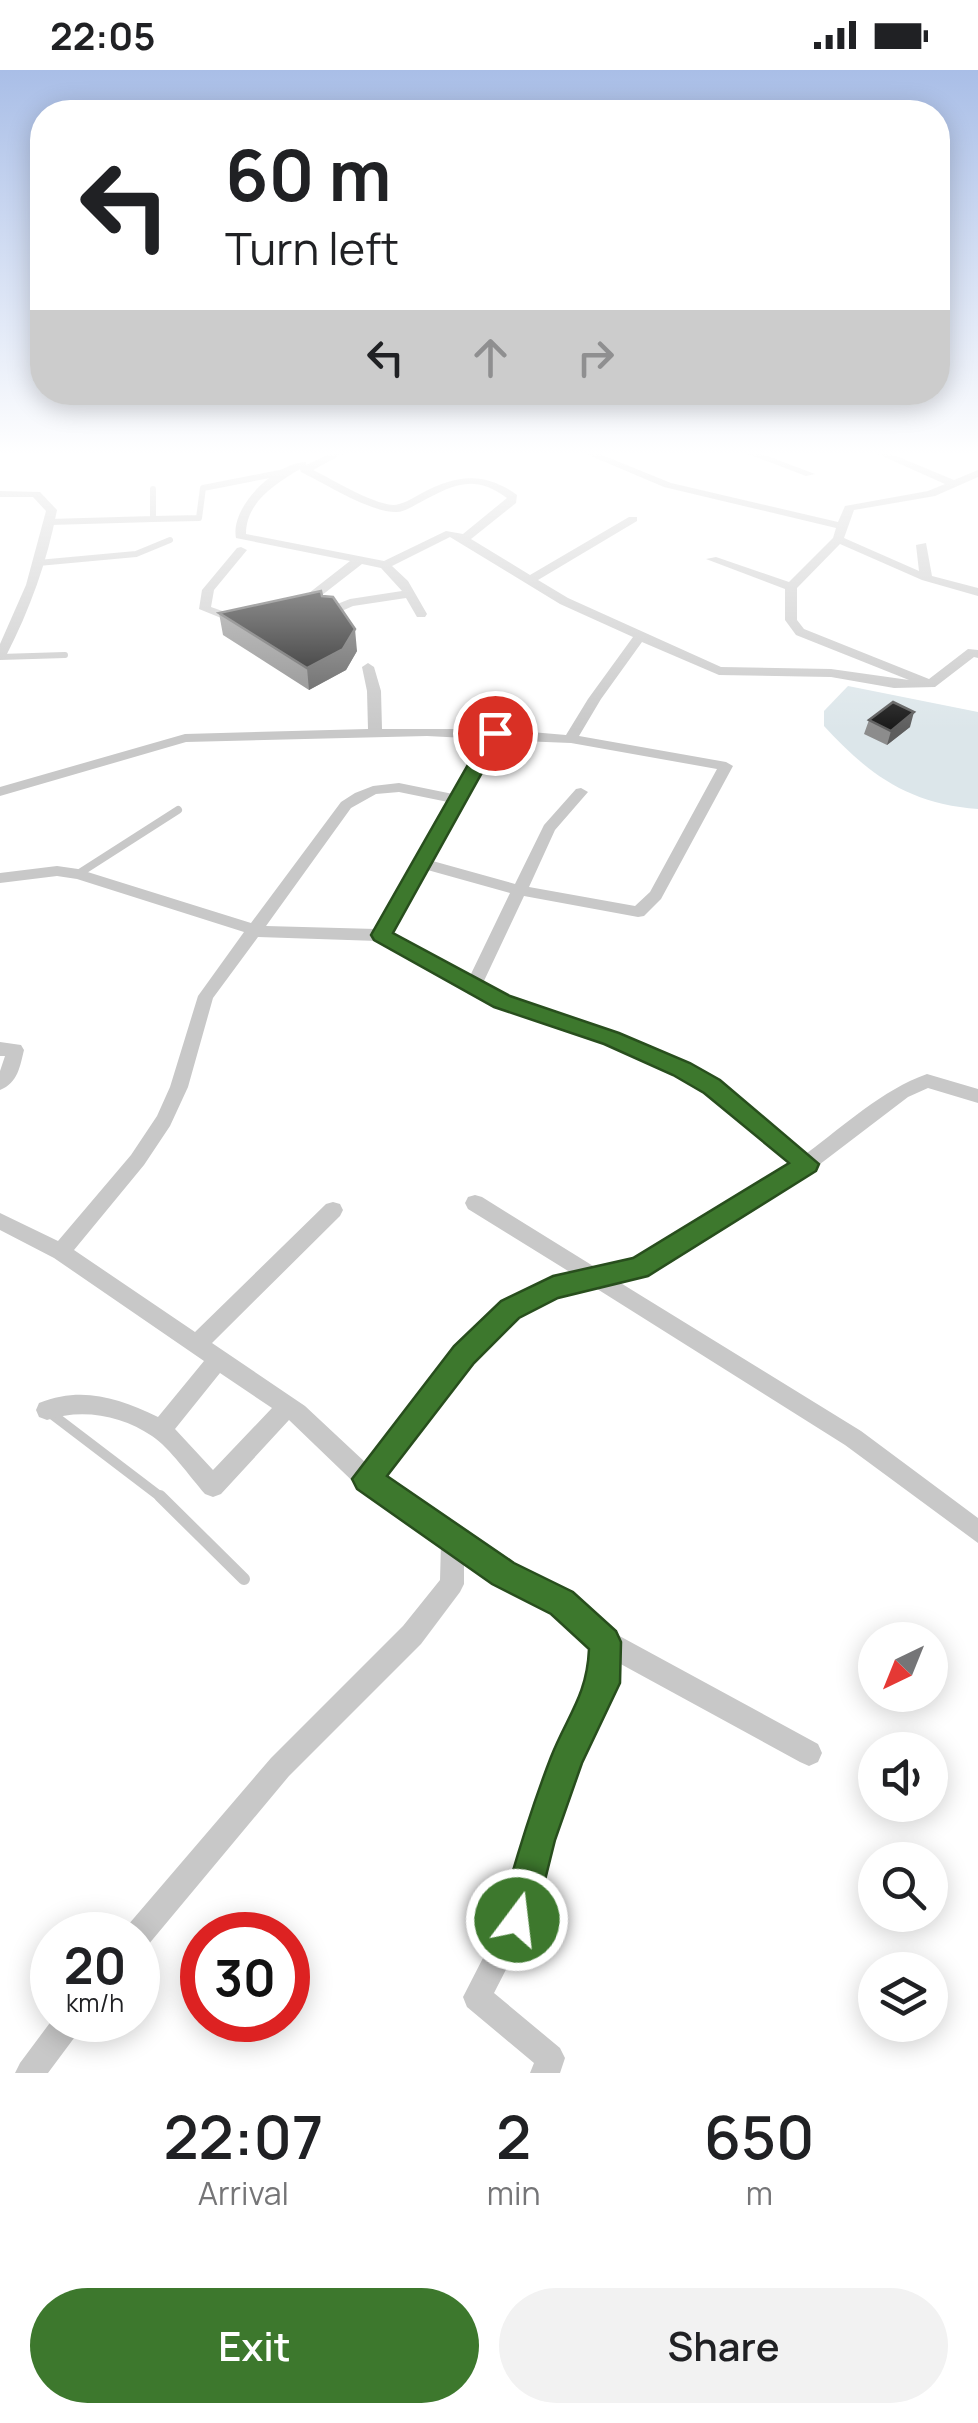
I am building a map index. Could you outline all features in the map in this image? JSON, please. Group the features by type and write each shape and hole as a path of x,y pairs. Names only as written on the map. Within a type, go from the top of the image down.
{"street":[{"path":"0,656 7,629 26,609 45,544"},
{"path":"282,544 385,565 428,544"},
{"path":"473,544 564,602 720,671 831,673 894,684 930,684 972,652 978,654"},
{"path":"530,580 589,544"},
{"path":"834,544 791,587 791,620 800,632 930,684"},
{"path":"848,544 926,578 978,592"},
{"path":"922,545 926,578"},
{"path":"241,550 208,590 205,609 236,623 256,617"},
{"path":"712,559 791,587"},
{"path":"294,606 313,600 358,560"},
{"path":"385,565 421,614"},
{"path":"331,610 409,594"},
{"path":"571,738 585,706 606,688 640,636"},
{"path":"368,668 374,690 375,734"},
{"path":"381,935 495,733"},
{"path":"0,792 185,738 495,733 571,738 726,766 656,896 638,912 519,890 420,863"},
{"path":"62,1252 145,1148 174,1100 188,1056 191,1028 206,996 258,931 346,805 358,795 384,785 457,799"},
{"path":"473,988 549,828 581,792"},
{"path":"0,878 56,871 78,874 258,931 381,935 473,988 682,1069 712,1086 807,1164"},
{"path":"0,1050 15,1050 10,1072 0,1083"},
{"path":"367,1479 464,1354 510,1310 553,1288 639,1268 807,1164 902,1092 927,1080 978,1096"},
{"path":"475,1204 599,1277 853,1438 978,1532"},
{"path":"196,1345 333,1210"},
{"path":"5,1229 62,1252 287,1407 367,1479 503,1574 562,1603 605,1642 809,1753"},
{"path":"160,1429 217,1362"},
{"path":"47,1410 60,1404 106,1404 160,1429 213,1486 287,1407"},
{"path":"158,1912 280,1768 422,1622 452,1584 453,1537"},
{"path":"545,2073 550,2058 476,1997 517,1920 538,1840 568,1757 604,1683 605,1642"},
{"path":"30,2073 53,2042"}],"lane":[{"path":"38,562 136,554 159,544"},
{"path":"0,656 65,655"},
{"path":"78,874 178,810"},
{"path":"47,1410 146,1482 244,1579"}],"shaded area":[{"path":"848,686 978,712 978,809 931,801 911,793 857,759 824,726 824,711"}],"building":[{"path":"321,591 322,596 333,597 355,629 343,649 307,668 219,613"},
{"path":"893,702 914,712 891,731 869,720"}],"route":[{"path":"495,733 381,935 502,1001 612,1038 682,1069 712,1086 807,1164 639,1268 553,1288 510,1310 464,1354 367,1479 503,1574 562,1603 605,1642 604,1683 568,1757 538,1840 517,1920"}]}
